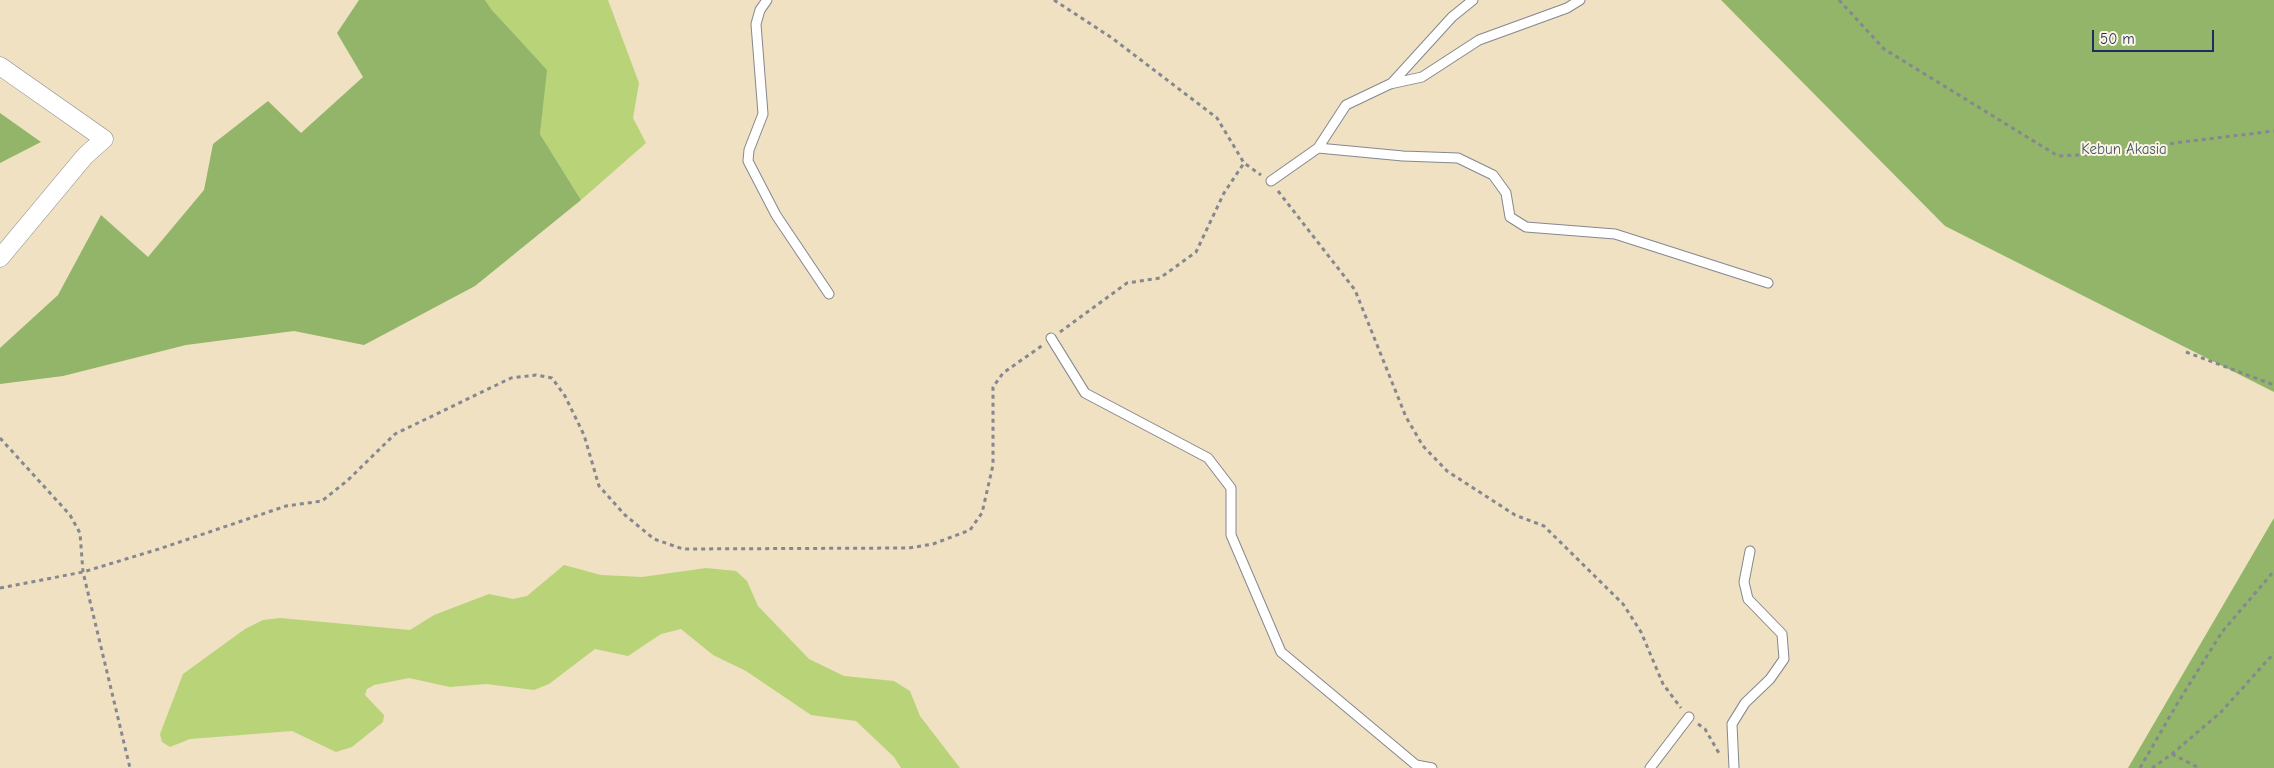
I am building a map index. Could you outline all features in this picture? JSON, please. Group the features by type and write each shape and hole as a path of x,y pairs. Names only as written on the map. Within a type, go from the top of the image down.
{"street":[{"path":"0,66 104,139 85,156 0,258"}],"lane":[{"path":"767,0 760,10 756,24 763,114 749,150 748,161 776,215 829,294"},
{"path":"1390,84 1452,16 1473,0"},
{"path":"1271,181 1318,148 1346,105 1390,84 1422,77 1479,40 1567,8 1580,0"},
{"path":"1318,148 1402,156 1458,158 1493,176 1506,193 1510,217 1526,227 1615,234 1768,283"},
{"path":"1052,338 1085,393 1208,458 1231,488 1231,535 1281,652 1416,765 1432,768"},
{"path":"1734,768 1732,724 1745,703 1770,679 1784,659 1782,634 1748,599 1744,582 1750,551"},
{"path":"1650,768 1689,717"}],"path":[{"path":"1054,0 1112,38 1217,118 1244,163 1271,181 1355,290 1406,417 1423,446 1447,471 1515,515 1544,526 1623,604 1642,632 1663,684 1689,717 1705,729 1722,759"},
{"path":"1839,0 1884,49 2058,156 2138,152 2174,143 2274,132"},
{"path":"0,588 83,572 159,549 286,506 322,501 348,480 395,434 511,378 536,375 552,378 566,396 584,435 599,486 626,515 654,539 684,549 909,548 933,544 970,530 982,513 993,465 993,388 1003,373 1127,283 1160,278 1196,252 1224,193 1244,163"},
{"path":"2186,352 2274,385"},
{"path":"0,438 70,515 80,533 83,572 130,768"},
{"path":"2140,768 2222,632 2274,571"},
{"path":"2152,768 2172,754 2221,712 2274,654"},
{"path":"2172,754 2199,768"}],"green space":[{"path":"359,0 485,0 547,70 540,134 581,200 475,286 364,345 294,331 186,345 63,376 0,384 0,348 58,295 101,215 148,257 204,190 213,144 268,101 301,133 363,77 337,33"},
{"path":"485,0 608,0 639,83 633,118 646,143 581,200 540,134 546,70"},
{"name":"Kebun Akasia","path":"1721,0 2274,0 2274,392 1945,226"},
{"path":"0,113 41,142 0,163"},
{"path":"2274,518 2274,768 2128,768"},
{"path":"564,565 601,575 642,577 706,568 736,571 747,581 758,606 809,659 844,676 894,681 910,691 920,716 960,768 901,768 894,757 856,721 811,715 746,671 713,655 681,629 661,634 628,656 595,649 549,684 534,690 486,684 450,687 409,678 374,685 367,689 365,695 384,715 383,722 352,747 336,752 292,731 190,739 170,747 162,742 160,734 183,674 245,629 263,620 280,618 410,630 434,615 489,594 513,599 527,596"}]}
